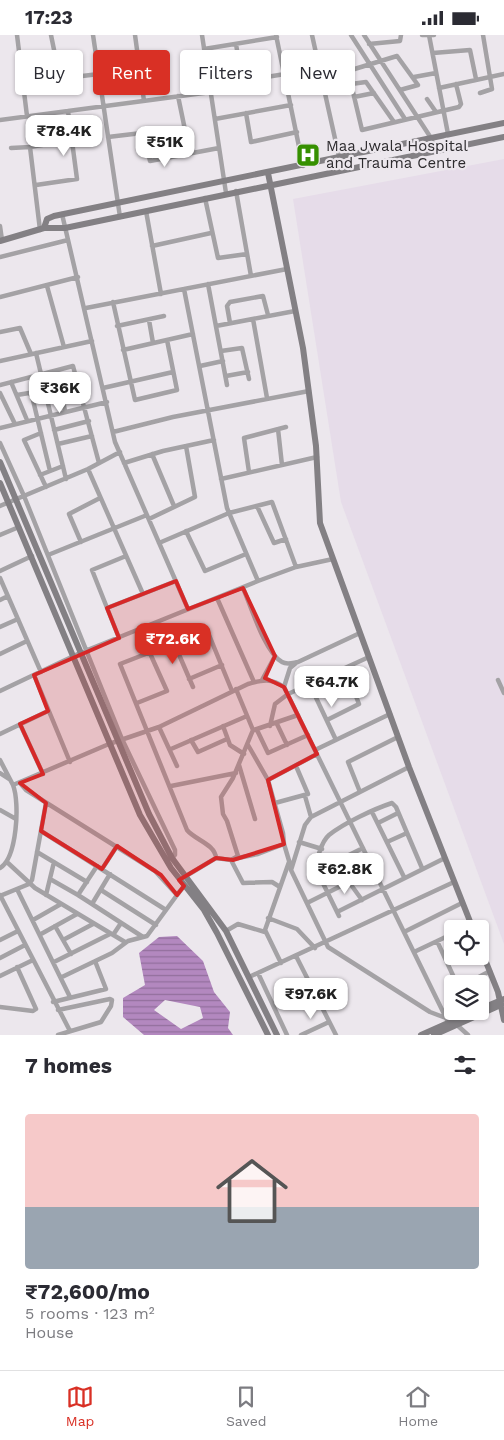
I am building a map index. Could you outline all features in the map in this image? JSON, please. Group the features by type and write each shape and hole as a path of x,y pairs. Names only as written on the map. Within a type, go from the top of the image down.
{"street":[{"path":"17,35 19,50"},
{"path":"51,35 54,50"},
{"path":"93,35 95,50"},
{"path":"135,35 144,101"},
{"path":"202,35 204,49 277,36 281,58"},
{"path":"312,35 316,50"},
{"path":"351,35 405,119"},
{"path":"364,35 431,138 436,152"},
{"path":"369,43 400,41 402,35"},
{"path":"422,35 434,35"},
{"path":"429,35 448,134"},
{"path":"480,93 492,91 483,35"},
{"path":"236,44 242,81 281,74"},
{"path":"433,53 470,50 476,79"},
{"path":"355,69 397,56 414,77 418,86 400,90"},
{"path":"414,77 436,73"},
{"path":"439,88 504,74"},
{"path":"355,83 366,82 394,121"},
{"path":"374,93 354,97 362,130 461,106 456,84"},
{"path":"24,95 27,116"},
{"path":"102,95 120,217"},
{"path":"0,119 186,95"},
{"path":"211,95 226,193"},
{"path":"289,95 303,166"},
{"path":"326,95 342,170"},
{"path":"178,96 190,154"},
{"path":"427,99 436,112"},
{"path":"215,119 291,105"},
{"path":"36,185 77,179 68,111"},
{"path":"246,113 251,141 296,133"},
{"path":"42,229 50,217 62,214 303,166 504,123"},
{"path":"108,137 184,128"},
{"path":"144,133 150,161 219,148"},
{"path":"0,225 1,240 42,229 65,228 226,193 504,137"},
{"path":"11,148 30,147 71,140"},
{"path":"30,147 42,229"},
{"path":"268,173 309,391 317,457 320,523 398,737 469,920"},
{"path":"236,191 251,276"},
{"path":"205,198 211,233 218,258 246,254"},
{"path":"146,211 161,294"},
{"path":"62,214 86,307 113,433 124,463 188,609"},
{"path":"152,246 211,233"},
{"path":"0,257 68,240"},
{"path":"86,307 287,269"},
{"path":"0,297 78,277"},
{"path":"208,284 227,385"},
{"path":"47,286 64,347"},
{"path":"184,289 229,513 258,581"},
{"path":"230,323 227,306 230,302 263,296 268,315"},
{"path":"113,302 133,398 136,400 177,390 167,340"},
{"path":"216,326 295,311"},
{"path":"117,326 164,316"},
{"path":"252,319 267,399"},
{"path":"149,320 153,343"},
{"path":"0,331 20,328 34,354 41,374 66,479"},
{"path":"123,350 194,334"},
{"path":"0,361 92,341"},
{"path":"221,351 242,348 249,379"},
{"path":"200,365 223,361"},
{"path":"0,385 73,366 99,463"},
{"path":"103,388 173,372"},
{"path":"226,376 248,372"},
{"path":"65,411 60,386 78,380"},
{"path":"11,382 27,421"},
{"path":"113,433 208,410 309,391"},
{"path":"0,393 14,424"},
{"path":"17,395 30,393 50,471"},
{"path":"0,428 107,402"},
{"path":"54,430 89,421"},
{"path":"249,472 244,438 286,427"},
{"path":"278,429 282,465"},
{"path":"41,433 24,440 46,487"},
{"path":"58,444 92,436"},
{"path":"124,463 152,454 214,441"},
{"path":"0,443 48,555 83,652"},
{"path":"48,555 195,497 186,446"},
{"path":"0,506 66,479 120,452"},
{"path":"152,454 174,506"},
{"path":"221,479 317,457"},
{"path":"0,463 83,652 149,815 172,858 226,931 277,1035"},
{"path":"40,475 63,466"},
{"path":"88,469 143,594"},
{"path":"0,483 109,744 156,845 204,910 218,933 268,1035"},
{"path":"81,542 69,514 100,498"},
{"path":"159,543 229,513 272,502 296,567"},
{"path":"257,506 274,543 286,539"},
{"path":"0,535 20,527"},
{"path":"186,531 205,571 246,554"},
{"path":"0,571 32,556"},
{"path":"119,638 92,569 126,556"},
{"path":"0,691 83,652 258,581 296,567 333,559"},
{"path":"0,578 41,672"},
{"path":"107,608 176,581"},
{"path":"243,588 266,641 275,656 288,664 298,662"},
{"path":"0,600 8,596"},
{"path":"218,598 254,682"},
{"path":"0,627 18,619"},
{"path":"137,703 167,691 139,629"},
{"path":"216,858 214,850 191,835 187,830 171,786 164,774 137,703 120,665 207,631 247,716 268,753 308,735"},
{"path":"284,687 290,668 298,662 360,633"},
{"path":"0,654 27,641"},
{"path":"174,643 193,687"},
{"path":"262,680 275,656"},
{"path":"270,726 277,702 288,694 369,657"},
{"path":"189,679 222,665"},
{"path":"326,720 359,704 345,668"},
{"path":"34,675 70,762"},
{"path":"13,785 43,774 109,744 159,727 254,682 270,680 284,687 404,932 451,1023"},
{"path":"498,680 504,693"},
{"path":"310,685 336,740"},
{"path":"0,734 48,711"},
{"path":"268,780 336,740 390,714"},
{"path":"255,730 277,724 298,715"},
{"path":"171,749 247,716"},
{"path":"20,724 43,774"},
{"path":"277,724 287,745"},
{"path":"223,726 227,739 233,747 244,754"},
{"path":"159,727 171,749 177,766"},
{"path":"238,858 227,821 223,814 221,798 222,793 236,773 255,730"},
{"path":"360,792 348,762 398,737"},
{"path":"191,740 198,752 227,739"},
{"path":"248,745 268,780 283,833 292,875 325,943 330,949 468,1035"},
{"path":"0,760 11,779 17,796 16,819 8,863 0,868"},
{"path":"239,765 255,819"},
{"path":"296,765 308,792 305,797 311,817"},
{"path":"281,963 265,932 268,918 305,825 311,817 410,767"},
{"path":"0,773 11,779"},
{"path":"171,786 236,773"},
{"path":"20,783 26,790 161,875 177,895"},
{"path":"275,803 305,797"},
{"path":"46,803 33,878 30,884 0,895 53,1002 70,1031"},
{"path":"422,868 392,803 350,822 328,836 316,865 338,914 404,877 445,858"},
{"path":"1,811 16,819"},
{"path":"372,812 404,877"},
{"path":"378,823 398,813"},
{"path":"41,831 166,910"},
{"path":"387,842 407,833"},
{"path":"299,842 322,849"},
{"path":"186,876 216,858 231,860 258,854 284,844"},
{"path":"102,869 117,846"},
{"path":"318,871 363,848"},
{"path":"37,852 86,882"},
{"path":"231,860 242,883 272,882 280,887"},
{"path":"46,895 54,862"},
{"path":"8,863 30,884 46,895 125,942"},
{"path":"78,895 97,866"},
{"path":"92,904 110,875"},
{"path":"50,879 143,937"},
{"path":"306,903 351,882 362,900"},
{"path":"249,977 454,882"},
{"path":"62,977 112,953 125,942 149,934 184,885"},
{"path":"17,889 41,934 70,997"},
{"path":"100,890 156,925"},
{"path":"404,932 462,903"},
{"path":"33,920 60,904"},
{"path":"41,934 77,914"},
{"path":"268,918 297,929 315,948"},
{"path":"63,940 93,923"},
{"path":"54,962 111,935 121,923"},
{"path":"226,931 238,924 265,932"},
{"path":"55,926 71,954"},
{"path":"0,933 1,939 18,931"},
{"path":"414,952 444,938"},
{"path":"437,941 453,975"},
{"path":"0,958 25,945"},
{"path":"296,956 336,1035"},
{"path":"0,976 32,960"},
{"path":"53,1002 107,989 94,961"},
{"path":"488,965 502,1001 504,1020"},
{"path":"0,1007 33,1011 36,1009 17,967"},
{"path":"483,975 490,971"},
{"path":"258,973 287,1035"},
{"path":"58,1010 112,999 112,1006 102,1022 58,1035"},
{"path":"421,1035 502,1001"},
{"path":"489,1006 502,1001"},
{"path":"434,1035 457,1020"},
{"path":"302,1035 329,1022"},
{"path":"78,1029 80,1035"}],"highlighted area":[{"path":"176,581 188,609 243,588 275,656 265,678 284,687 317,754 268,780 284,844 233,860 216,858 179,880 184,886 177,895 161,875 117,846 102,869 41,831 46,803 20,783 43,774 20,724 48,711 34,675 119,638 107,608"}],"shaded area":[{"path":"504,159 504,944 341,502 293,199"},
{"path":"177,936 203,961 214,992 230,1012 228,1028 233,1035 144,1035 123,1017 123,998 145,985 139,953 159,937","holes":["165,1000 200,1007 203,1018 181,1029 154,1010"]}],"place":[{"name":"Maa Jwala Hospital and Trauma Centre","path":"308,155"}]}
